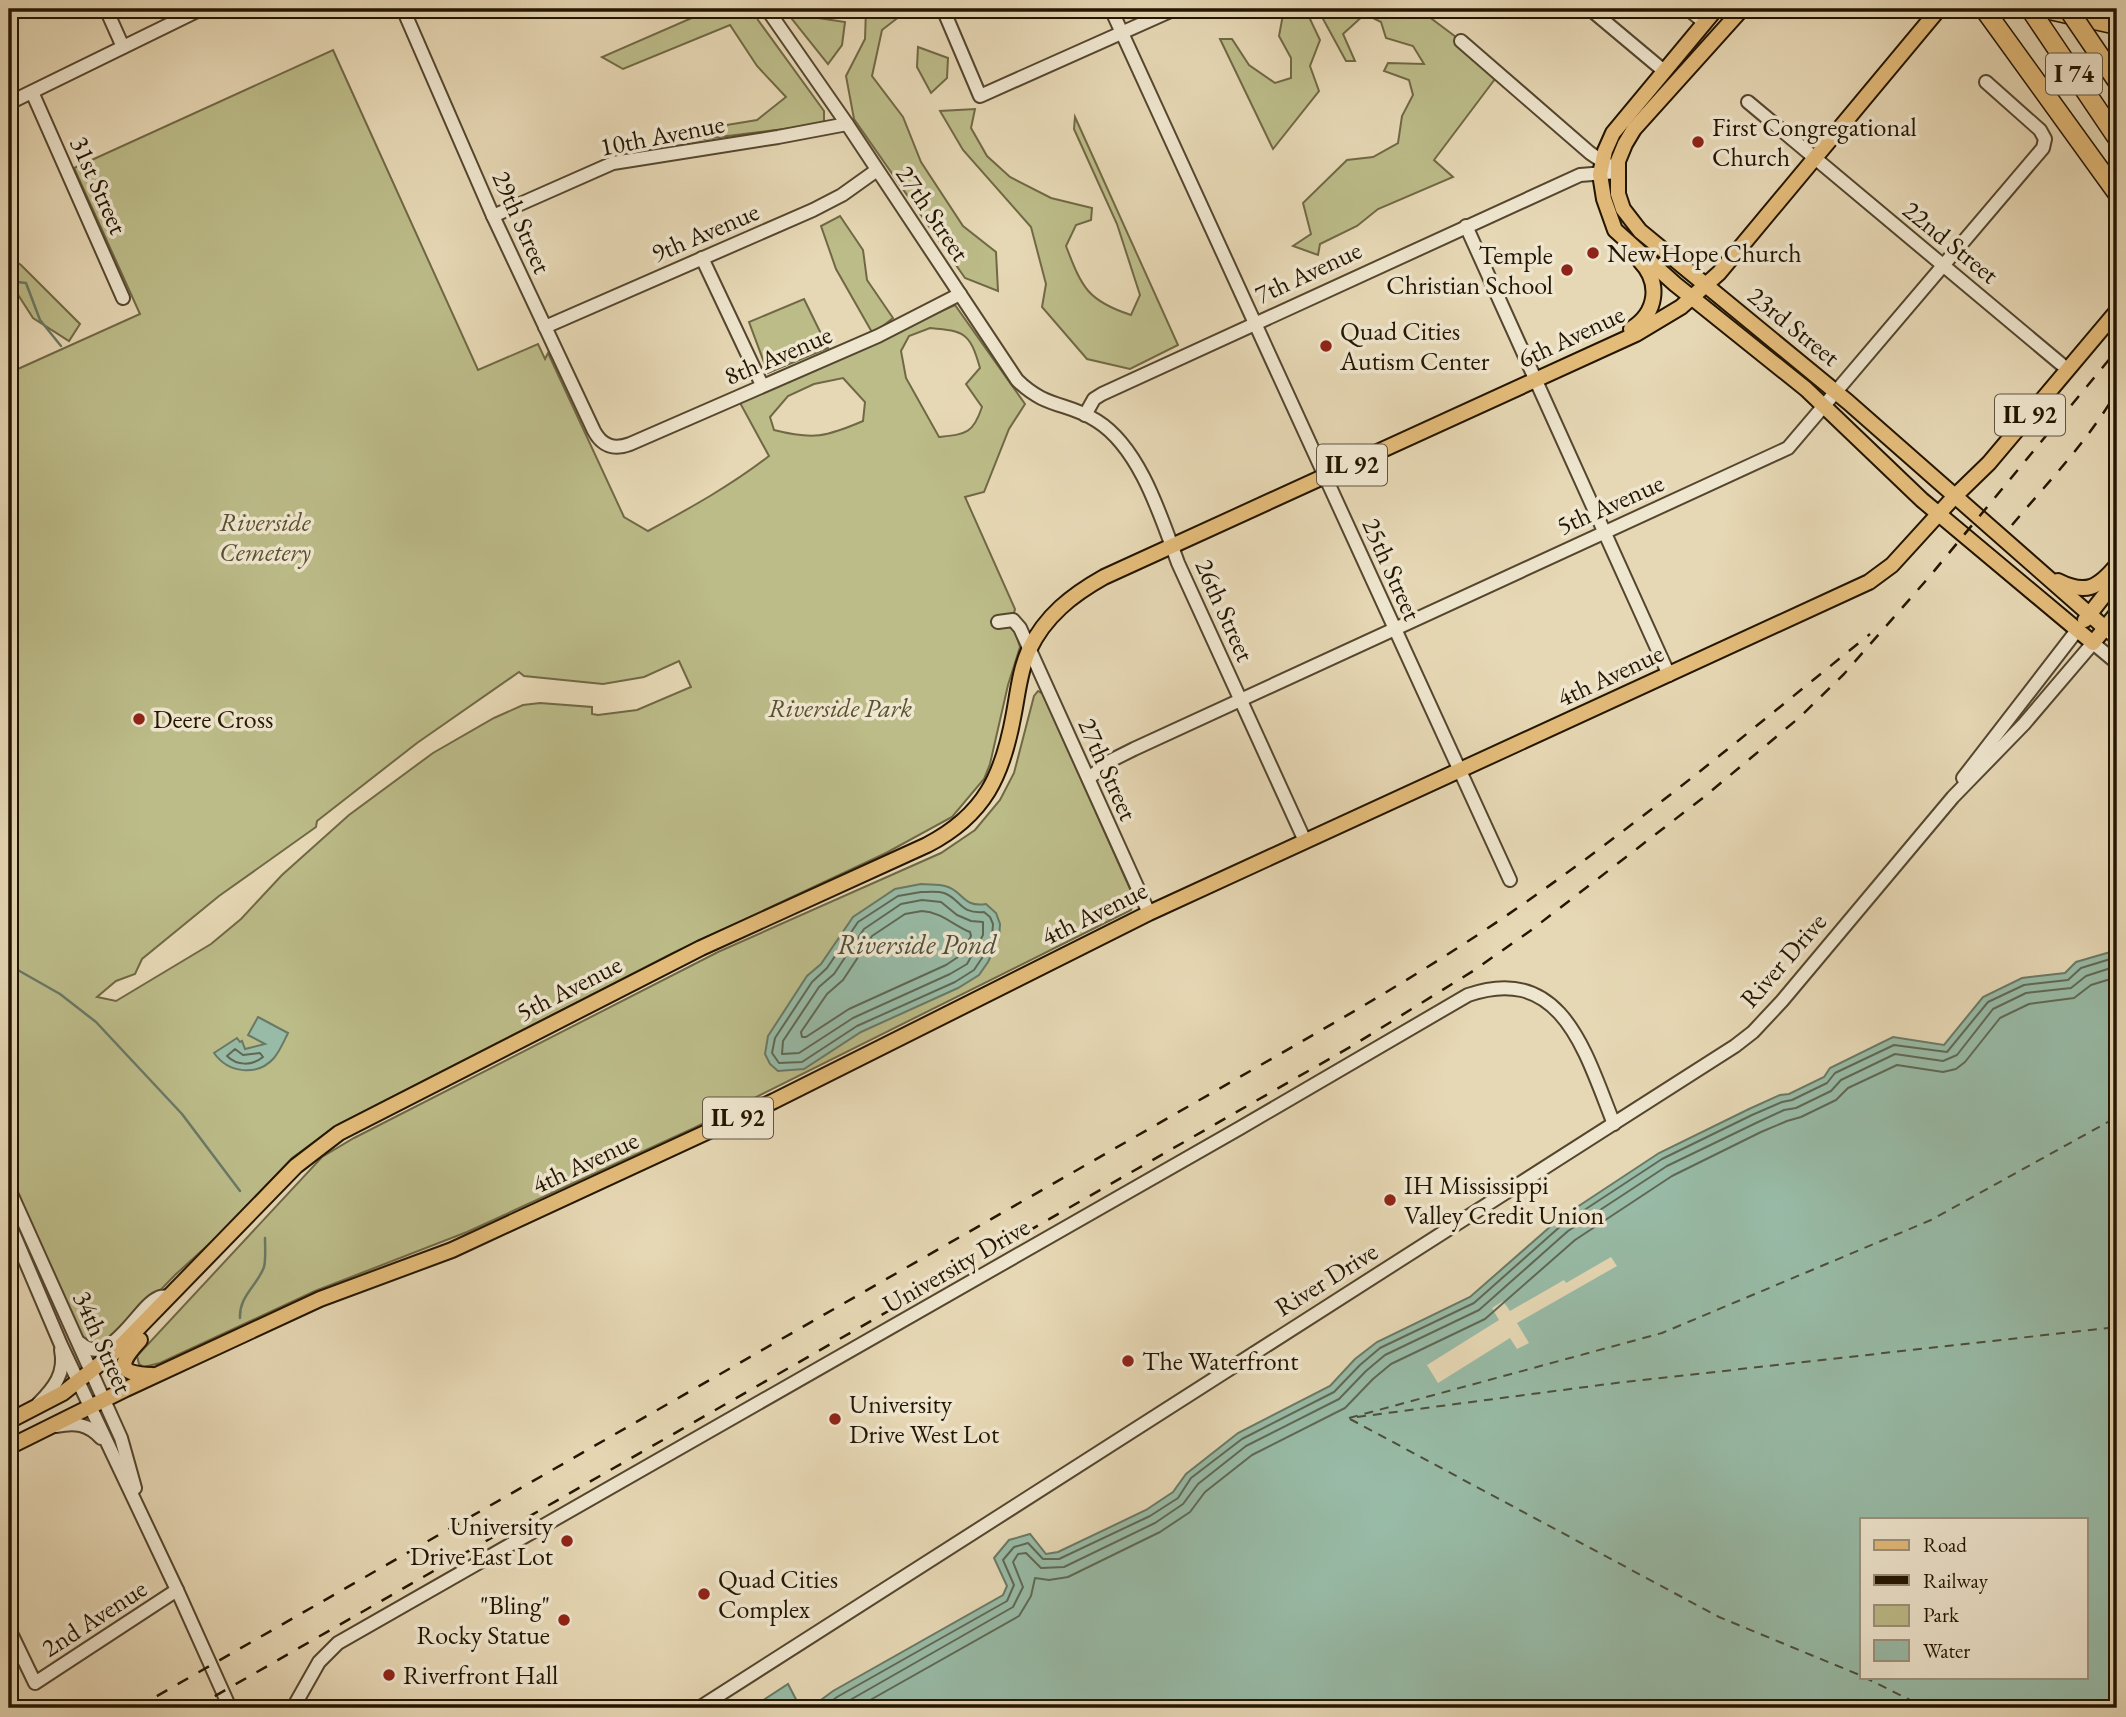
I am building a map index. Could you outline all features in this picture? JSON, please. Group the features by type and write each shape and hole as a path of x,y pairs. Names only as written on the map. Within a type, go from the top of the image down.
{"highway":[{"path":"1984,9 2117,193"},
{"name":"I 74","path":"2030,9 2117,138"},
{"path":"2045,9 2117,25"},
{"name":"I 74","path":"2068,9 2117,80"}],"main road":[{"path":"1601,167 1613,133 1716,9"},
{"path":"1617,172 1625,144 1634,129 1742,9"},
{"name":"6th Avenue","path":"1029,651 1048,621 1074,595 1104,577 1588,356 1652,326 1681,307 1718,273 1939,9"},
{"name":"23rd Street","path":"1601,167 1604,199 1615,230 1639,253 1806,389 1938,514 2093,643"},
{"name":"23rd Street","path":"1617,172 1618,194 1623,209 1653,243 1759,327 2105,628"},
{"path":"1588,356 1647,317 1654,298 1653,279 1643,264 1626,248 1615,230"},
{"name":"4th Avenue","path":"9,1447 337,1292 484,1236 774,1101 1149,913 1878,578 1995,456 2117,311"},
{"path":"2036,566 2060,582 2084,589 2100,584 2117,565"},
{"name":"River Drive","path":"2078,629 2117,579"},
{"name":"River Drive","path":"2093,643 2117,614"},
{"name":"5th Avenue","path":"92,1371 138,1332 169,1296 296,1166 339,1133 701,948 927,845 959,825 983,800 1000,769 1029,651"},
{"path":"156,1376 132,1374 124,1368 123,1363 155,1325 169,1296"},
{"name":"IL 92","path":"10,1420 63,1393 92,1371"}],"street":[{"path":"106,9 123,47"},
{"path":"9,103 201,9"},
{"name":"29th Street","path":"403,9 493,216 594,431 599,440 610,446"},
{"name":"27th Street","path":"767,9 848,124 1005,363 1026,389 1042,400 1084,415"},
{"path":"943,9 980,96 1175,9"},
{"name":"25th Street","path":"1111,9 1510,880"},
{"path":"1590,9 1664,71"},
{"path":"1688,9 1704,22"},
{"path":"1461,41 1590,153 1601,167 1617,172"},
{"name":"5th Avenue","path":"1089,778 1112,760 1134,749 1783,451 1824,407 2043,148 2045,139 2040,130 1986,82"},
{"name":"31st Street","path":"32,92 123,298"},
{"name":"22nd Street","path":"1748,102 2061,364"},
{"name":"10th Avenue","path":"493,216 613,163 848,124"},
{"name":"7th Avenue","path":"1084,415 1094,399 1102,394 1466,226 1601,167"},
{"name":"9th Avenue","path":"545,327 823,205 877,170"},
{"path":"1466,226 1670,675"},
{"path":"702,257 762,385"},
{"name":"8th Avenue","path":"610,446 630,444 869,340 960,294"},
{"name":"26th Street","path":"1084,415 1110,430 1130,455 1167,531 1305,841"},
{"name":"27th Street","path":"998,622 1013,620 1017,624 1149,913"},
{"name":"23rd Street","path":"2105,628 2117,639"},
{"name":"River Drive","path":"1953,797 1967,771 2078,629"},
{"name":"River Drive","path":"699,1708 1735,1046 1759,1027 1953,797 2024,724 2093,643"},
{"name":"23rd Street","path":"2093,643 2117,663"},
{"name":"University Drive","path":"293,1708 318,1662 338,1643 1468,995 1499,987 1515,988 1546,999 1559,1010 1579,1040 1615,1124"},
{"name":"34th Street","path":"9,1189 121,1438 144,1519"},
{"name":"34th Street","path":"9,1223 107,1445 144,1519 230,1708"},
{"path":"79,1342 87,1349 99,1349 122,1334 157,1298 169,1296"},
{"path":"32,1410 55,1385 61,1371 62,1355 56,1332"},
{"path":"50,1427 78,1423 95,1432 107,1445"},
{"name":"2nd Avenue","path":"9,1629 35,1683 177,1590"}],"green space":[{"path":"703,9 753,9 758,20 824,111 824,124 687,141 684,132 757,120 786,97 757,66 730,25 623,69 602,57 701,14"},
{"path":"784,9 807,9 812,17 845,22 842,45 828,64"},
{"path":"866,9 905,9 904,13 882,30 872,76 903,117 921,162 963,226 996,252 998,291 965,278 854,119 846,76 865,39"},
{"path":"1284,9 1302,9 1320,40 1310,66 1319,91 1273,149 1220,39 1232,39 1249,65 1275,83 1291,78 1291,58 1279,36"},
{"path":"1315,9 1433,9 1428,16 1456,37 1459,47 1495,79 1434,160 1453,177 1378,209 1357,226 1320,244 1318,255 1293,246 1311,234 1303,203 1347,160 1373,157 1398,143 1402,116 1413,95 1409,80 1384,71 1388,63 1424,64 1413,46 1386,38 1381,22 1365,14 1343,34 1355,61 1346,61"},
{"path":"918,47 948,58 947,78 931,93 917,67"},
{"path":"333,50 478,370 538,344 545,359 548,353 624,517 648,531 726,486 769,456 739,401 955,305 1025,404 1009,429 984,492 965,497 1015,609 1011,625 1020,647 984,779 952,817 886,853 673,953 339,1124 292,1158 219,1235 175,1275 118,1334 100,1344 83,1341 9,1177 9,373 140,314 74,168","holes":["930,328 964,336 973,347 980,368 966,384 982,407 972,428 956,435 939,437 906,378 901,351 909,336","843,378 865,402 863,421 829,434 810,436 774,430 770,417 788,396 814,384","679,661 691,687 637,710 598,715 592,714 592,707 540,703 523,705 494,718 433,753 349,815 282,875 241,919 211,944 116,1001 97,997 116,981 135,974 142,959 219,896 316,827 317,821 417,743 519,672 524,676 603,684 644,677"]},
{"path":"975,109 971,128 987,156 1010,177 1051,198 1092,208 1091,220 1076,225 1066,246 1088,291 1105,304 1131,315 1140,295 1117,224 1074,129 1075,117 1178,345 1130,369 1087,359 1042,307 1046,284 1031,227 963,150 940,111"},
{"path":"840,216 863,250 867,280 893,318 873,334 836,269 821,226"},
{"path":"9,257 21,265 80,324 69,341 33,318 15,290 9,288"},
{"path":"804,299 828,348 768,373 749,322"},
{"path":"1038,691 1043,694 1135,900 1131,910 694,1128 467,1232 315,1291 160,1363 144,1367 139,1364 137,1356 322,1157 354,1138 718,952 941,853 975,830 1000,800 1014,773 1034,696"}],"water":[{"name":"Riverside Pond","path":"921,884 951,888 967,901 978,905 986,904 996,913 1000,924 999,939 979,975 958,988 861,1032 804,1069 778,1071 770,1064 765,1054 768,1036 807,976 821,964 853,917 895,889"},
{"path":"2117,950 2117,1708 810,1708 833,1691 1003,1595 1007,1586 994,1558 1009,1540 1030,1534 1046,1554 1058,1552 1146,1510 1173,1492 1186,1474 1238,1433 1330,1386 1355,1359 1377,1342 1470,1297 1559,1219 1659,1153 1749,1109 1824,1077 1830,1068 1893,1037 1944,1045 1983,997 2022,978 2065,973 2076,962"},
{"path":"258,1017 288,1033 274,1058 251,1070 235,1068 220,1060 214,1053 237,1038 242,1041 245,1049 265,1044 248,1035"},
{"path":"788,1684 800,1707 810,1708 751,1708"}],"pier":[{"path":"1611,1257 1617,1266 1517,1323 1529,1343 1517,1349 1510,1338 1438,1383 1427,1365 1499,1320 1492,1308 1503,1301 1510,1311"}],"waterway":[{"path":"9,281 26,283 40,320 61,346"},
{"path":"9,965 60,994 96,1022 182,1114 240,1191"},
{"path":"240,1318 242,1303 264,1267 265,1238"}],"ferry route":[{"path":"1349,1418 1662,1333 1931,1220 2117,1117"},
{"path":"1357,1417 1616,1383 2117,1327"},
{"path":"1350,1419 1719,1617 1860,1675"},
{"path":"1866,1678 1926,1708"}],"railway":[{"path":"194,1708 1352,1046 1473,971 1530,931 1704,797 1800,717 1844,674 1930,576 2117,350"},
{"path":"2012,525 2081,444 2117,391"},
{"path":"136,1708 1428,967 1526,902 1614,838 1870,634"}],"place":[{"name":"First Congregational Church","path":"1698,142"},
{"name":"New Hope Church","path":"1593,253"},
{"name":"Temple Christian School","path":"1567,270"},
{"name":"Quad Cities Autism Center","path":"1326,346"},
{"name":"Deere Cross","path":"139,719"},
{"name":"IH Mississippi Valley Credit Union","path":"1390,1200"},
{"name":"The Waterfront","path":"1128,1361"},
{"name":"University Drive West Lot","path":"835,1419"},
{"name":"University Drive East Lot","path":"567,1541"},
{"name":"Quad Cities Complex","path":"704,1594"},
{"name":"\"Bling\" Rocky Statue","path":"564,1620"},
{"name":"Riverfront Hall","path":"389,1675"}],"park label":[{"name":"Riverside Cemetery","path":"265,537"},
{"name":"Riverside Park","path":"840,708"}]}
